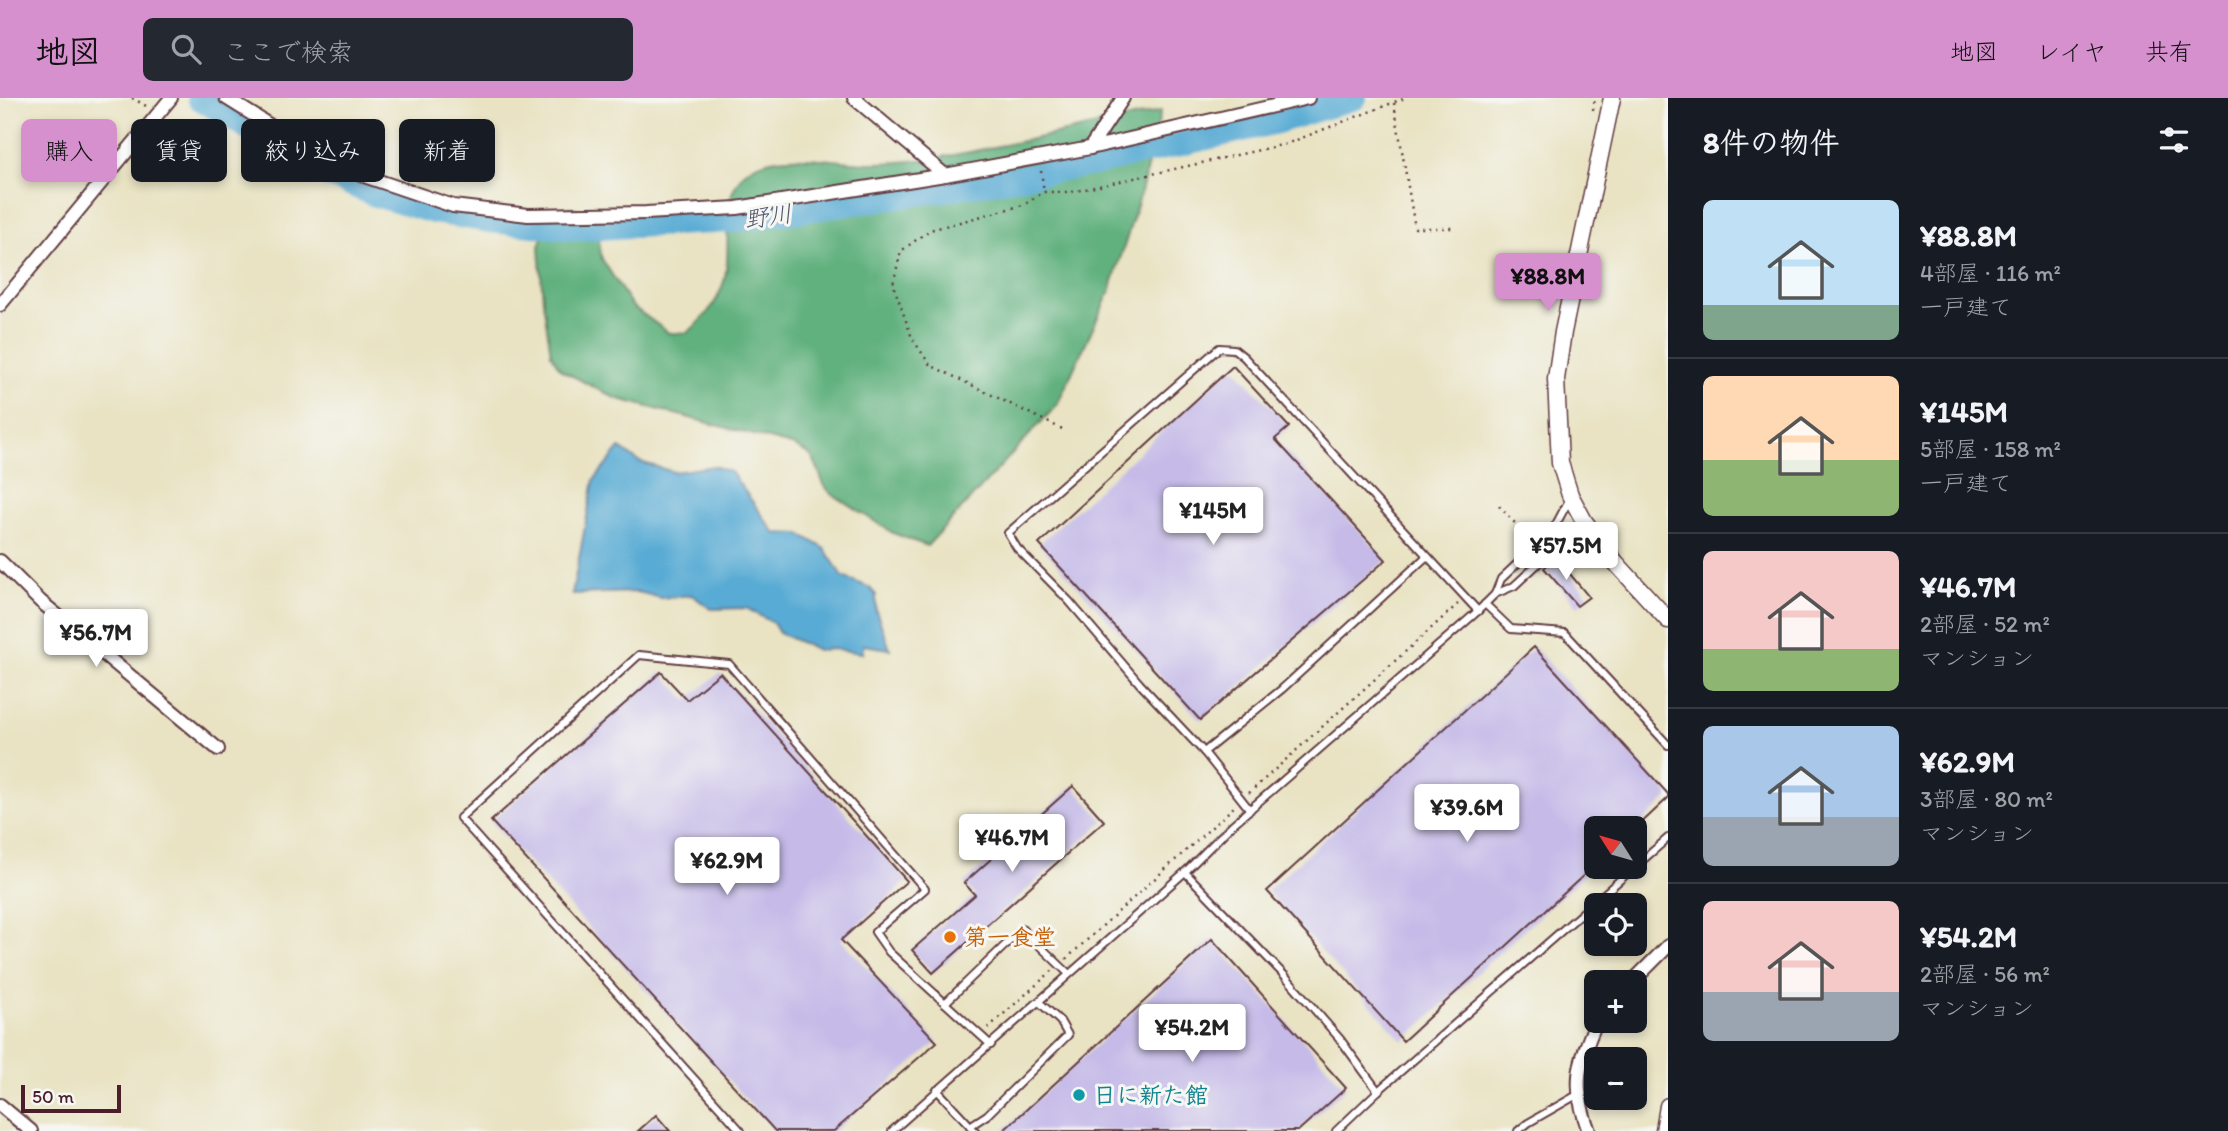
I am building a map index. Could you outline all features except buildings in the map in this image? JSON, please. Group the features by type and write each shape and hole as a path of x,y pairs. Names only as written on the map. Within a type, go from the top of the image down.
{"street":[{"path":"0,305 171,98"},
{"path":"226,98 290,138 367,177 453,206 528,215 737,208 1039,158 1308,98"},
{"path":"854,98 945,175"},
{"path":"1090,148 1123,98"},
{"path":"1612,98 1563,332 1556,379 1560,463 1571,496 1584,520 1616,563 1668,620"},
{"path":"0,561 40,601 218,749"},
{"path":"1644,970 1668,946"},
{"path":"1589,1131 1577,1095 1584,1051 1592,1033"},
{"path":"0,1105 31,1131"},
{"path":"1664,1131 1668,1106"}],"lane":[{"path":"1250,810 1204,752 1140,684 1069,601 1017,548 1008,533 1209,356 1219,348 1234,349 1244,357 1478,611"},
{"path":"1495,594 1501,579 1553,530 1571,496"},
{"path":"892,1131 1185,872 1250,810 1495,594 1514,586 1584,520"},
{"path":"1204,752 1282,689 1427,556"},
{"path":"1485,604 1511,629 1565,633 1668,745"},
{"path":"740,1131 460,818 639,655 729,664 802,751 854,806 925,889 875,932 889,952 991,1045"},
{"path":"1336,1131 1378,1091 1668,838"},
{"path":"1185,872 1305,998 1340,1039 1378,1091"},
{"path":"944,1003 1022,929 1069,974"},
{"path":"937,1090 973,1129 1068,1035 1060,1021 1039,1002"},
{"path":"1518,1131 1577,1095"}],"path":[{"path":"132,98 158,113"},
{"path":"1062,429 930,365 912,338 893,284 901,251 930,230 1023,205 1044,192 1072,192 1286,144 1405,98"},
{"path":"1394,103 1415,228 1452,228"},
{"path":"1039,158 1044,192"},
{"path":"1499,506 1536,546"},
{"path":"1249,793 1463,600"},
{"path":"1065,959 1237,804"},
{"path":"987,1028 1053,970"}],"green space":[{"path":"1161,111 1140,196 1110,291 1057,405 927,546 893,533 832,494 824,485 817,465 810,455 795,446 615,398 561,370 551,354 539,246 549,215 568,207 582,211 594,220 602,259 632,306 669,333 687,333 707,313 721,289 727,259 730,200 740,178 751,168 781,158 867,163 934,158"}],"water":[{"path":"620,448 640,462 674,472 714,466 731,472 775,533 800,534 824,548 843,577 869,587 876,595 876,611 890,649 863,645 863,653 818,650 779,633 773,623 746,608 711,609 692,595 661,598 638,592 572,594 594,480"}],"waterway":[{"name":"野川","path":"199,98 315,169 375,195 433,212 489,221 577,229 730,221 944,190 1089,165 1277,122 1355,98"}],"place":[{"name":"第一食堂","path":"950,937"},
{"name":"日に新た館","path":"1079,1095"}]}
